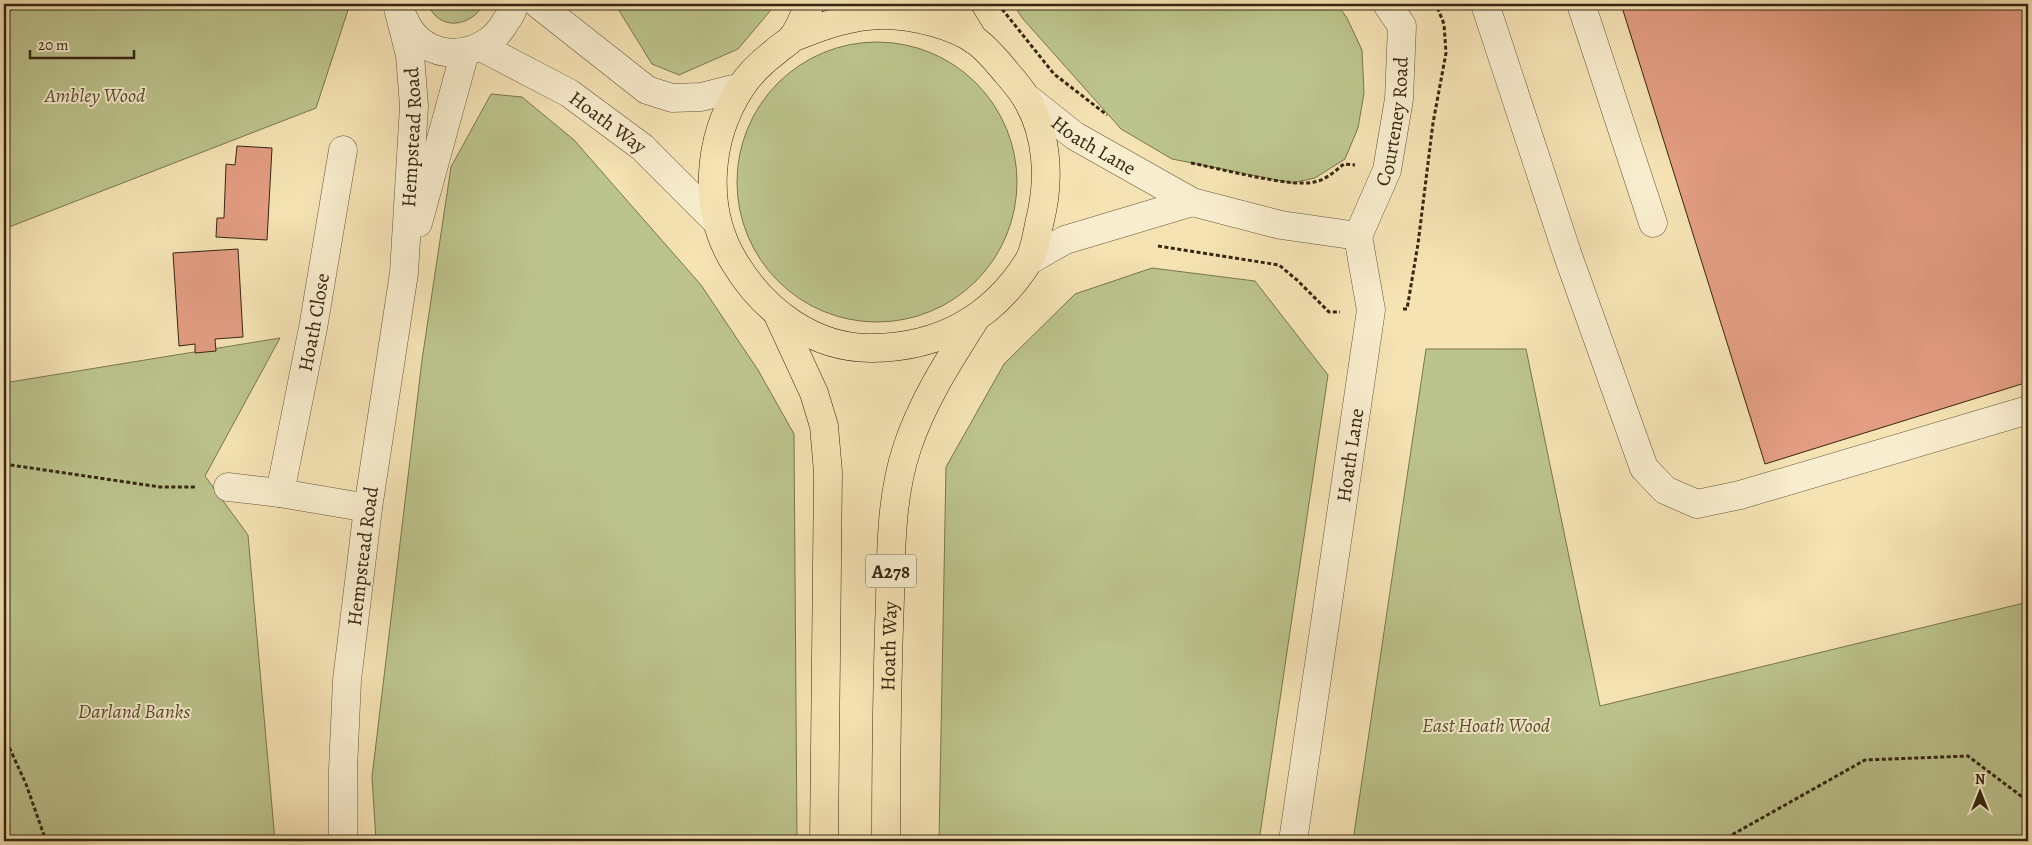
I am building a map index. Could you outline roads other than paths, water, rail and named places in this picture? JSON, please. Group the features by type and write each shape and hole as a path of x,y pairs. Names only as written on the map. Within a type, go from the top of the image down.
{"main road":[{"path":"792,38 810,4"},
{"path":"952,4 974,40 995,59 1026,98 1042,138 1046,169 1044,203 1030,260 1004,294 974,320 937,339 896,347 867,348 838,343 807,333 778,315 746,283 729,254 716,221 712,185 715,152 724,119 741,87 758,66 792,38 834,22 886,15 930,20 974,40"},
{"path":"778,315 814,393 824,426 828,472 824,841"},
{"name":"Hoath Way","path":"886,841 888,648 892,540 897,492 906,449 922,410 938,377 974,320"}],"street":[{"path":"397,4 408,28 425,45 440,51 473,50 499,34 514,4"},
{"name":"Hempstead Road","path":"343,841 343,770 347,680 368,508 404,273 414,106 410,55 397,4"},
{"path":"538,4 647,90 672,98 700,98 741,87"},
{"name":"Courteney Road","path":"1358,236 1386,170 1399,99 1402,26 1387,4"},
{"path":"1485,4 1567,253 1630,432 1644,468 1665,490 1697,504 1740,496 2028,410"},
{"path":"1582,4 1653,223"},
{"name":"Hoath Way","path":"473,50 569,93 642,147 716,221"},
{"name":"Hempstead Road","path":"404,273 473,50"},
{"name":"Hoath Lane","path":"1026,98 1075,136 1192,202 1281,225 1358,236 1371,310 1293,841"},
{"name":"Hoath Close","path":"280,493 313,328 343,150"},
{"path":"1030,260 1065,240 1192,202"},
{"path":"228,487 280,493 368,508"}],"park label":[{"name":"Ambley Wood","path":"95,95"},
{"name":"Darland Banks","path":"134,711"},
{"name":"East Hoath Wood","path":"1486,725"}]}
